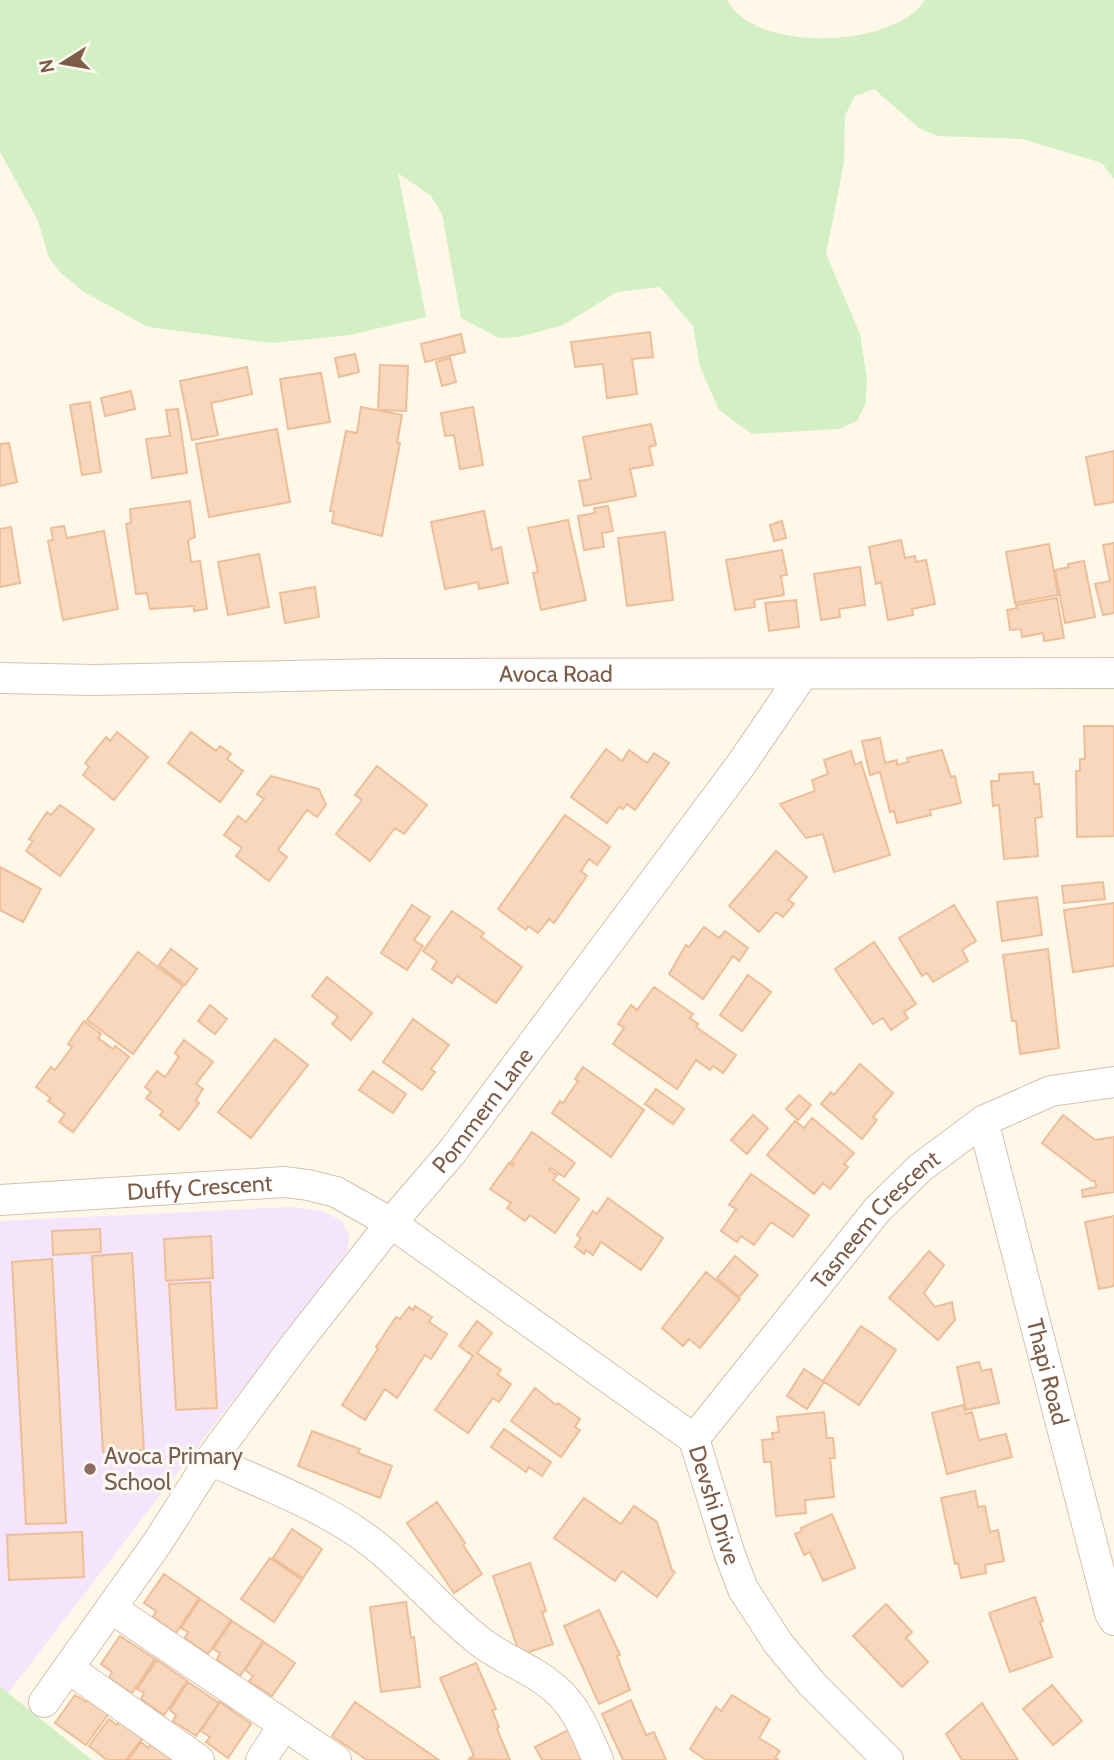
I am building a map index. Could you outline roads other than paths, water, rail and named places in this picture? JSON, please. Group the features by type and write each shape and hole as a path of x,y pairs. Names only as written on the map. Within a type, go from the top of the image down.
{"street":[{"name":"Avoca Road","path":"0,678 93,680 383,674 1114,673"},
{"name":"Pommern Lane","path":"44,1702 158,1542 210,1460 391,1223 452,1152 740,766 802,675"},
{"name":"Tasneem Crescent","path":"694,1439 877,1210 920,1168 983,1121 1051,1091 1114,1082"},
{"name":"Thapi Road","path":"983,1121 1106,1600 1114,1620"},
{"name":"Duffy Crescent","path":"0,1200 285,1182 336,1192 391,1223"},
{"name":"Devshi Drive","path":"391,1223 694,1439 743,1589 778,1643 812,1684 888,1760"},
{"path":"210,1460 327,1515 377,1547 481,1642 553,1685 579,1715 598,1760"},
{"path":"111,1608 336,1760"},
{"path":"68,1668 200,1760"},
{"path":"261,1760 284,1725"}],"place":[{"name":"Avoca Primary School","path":"90,1469"}]}
